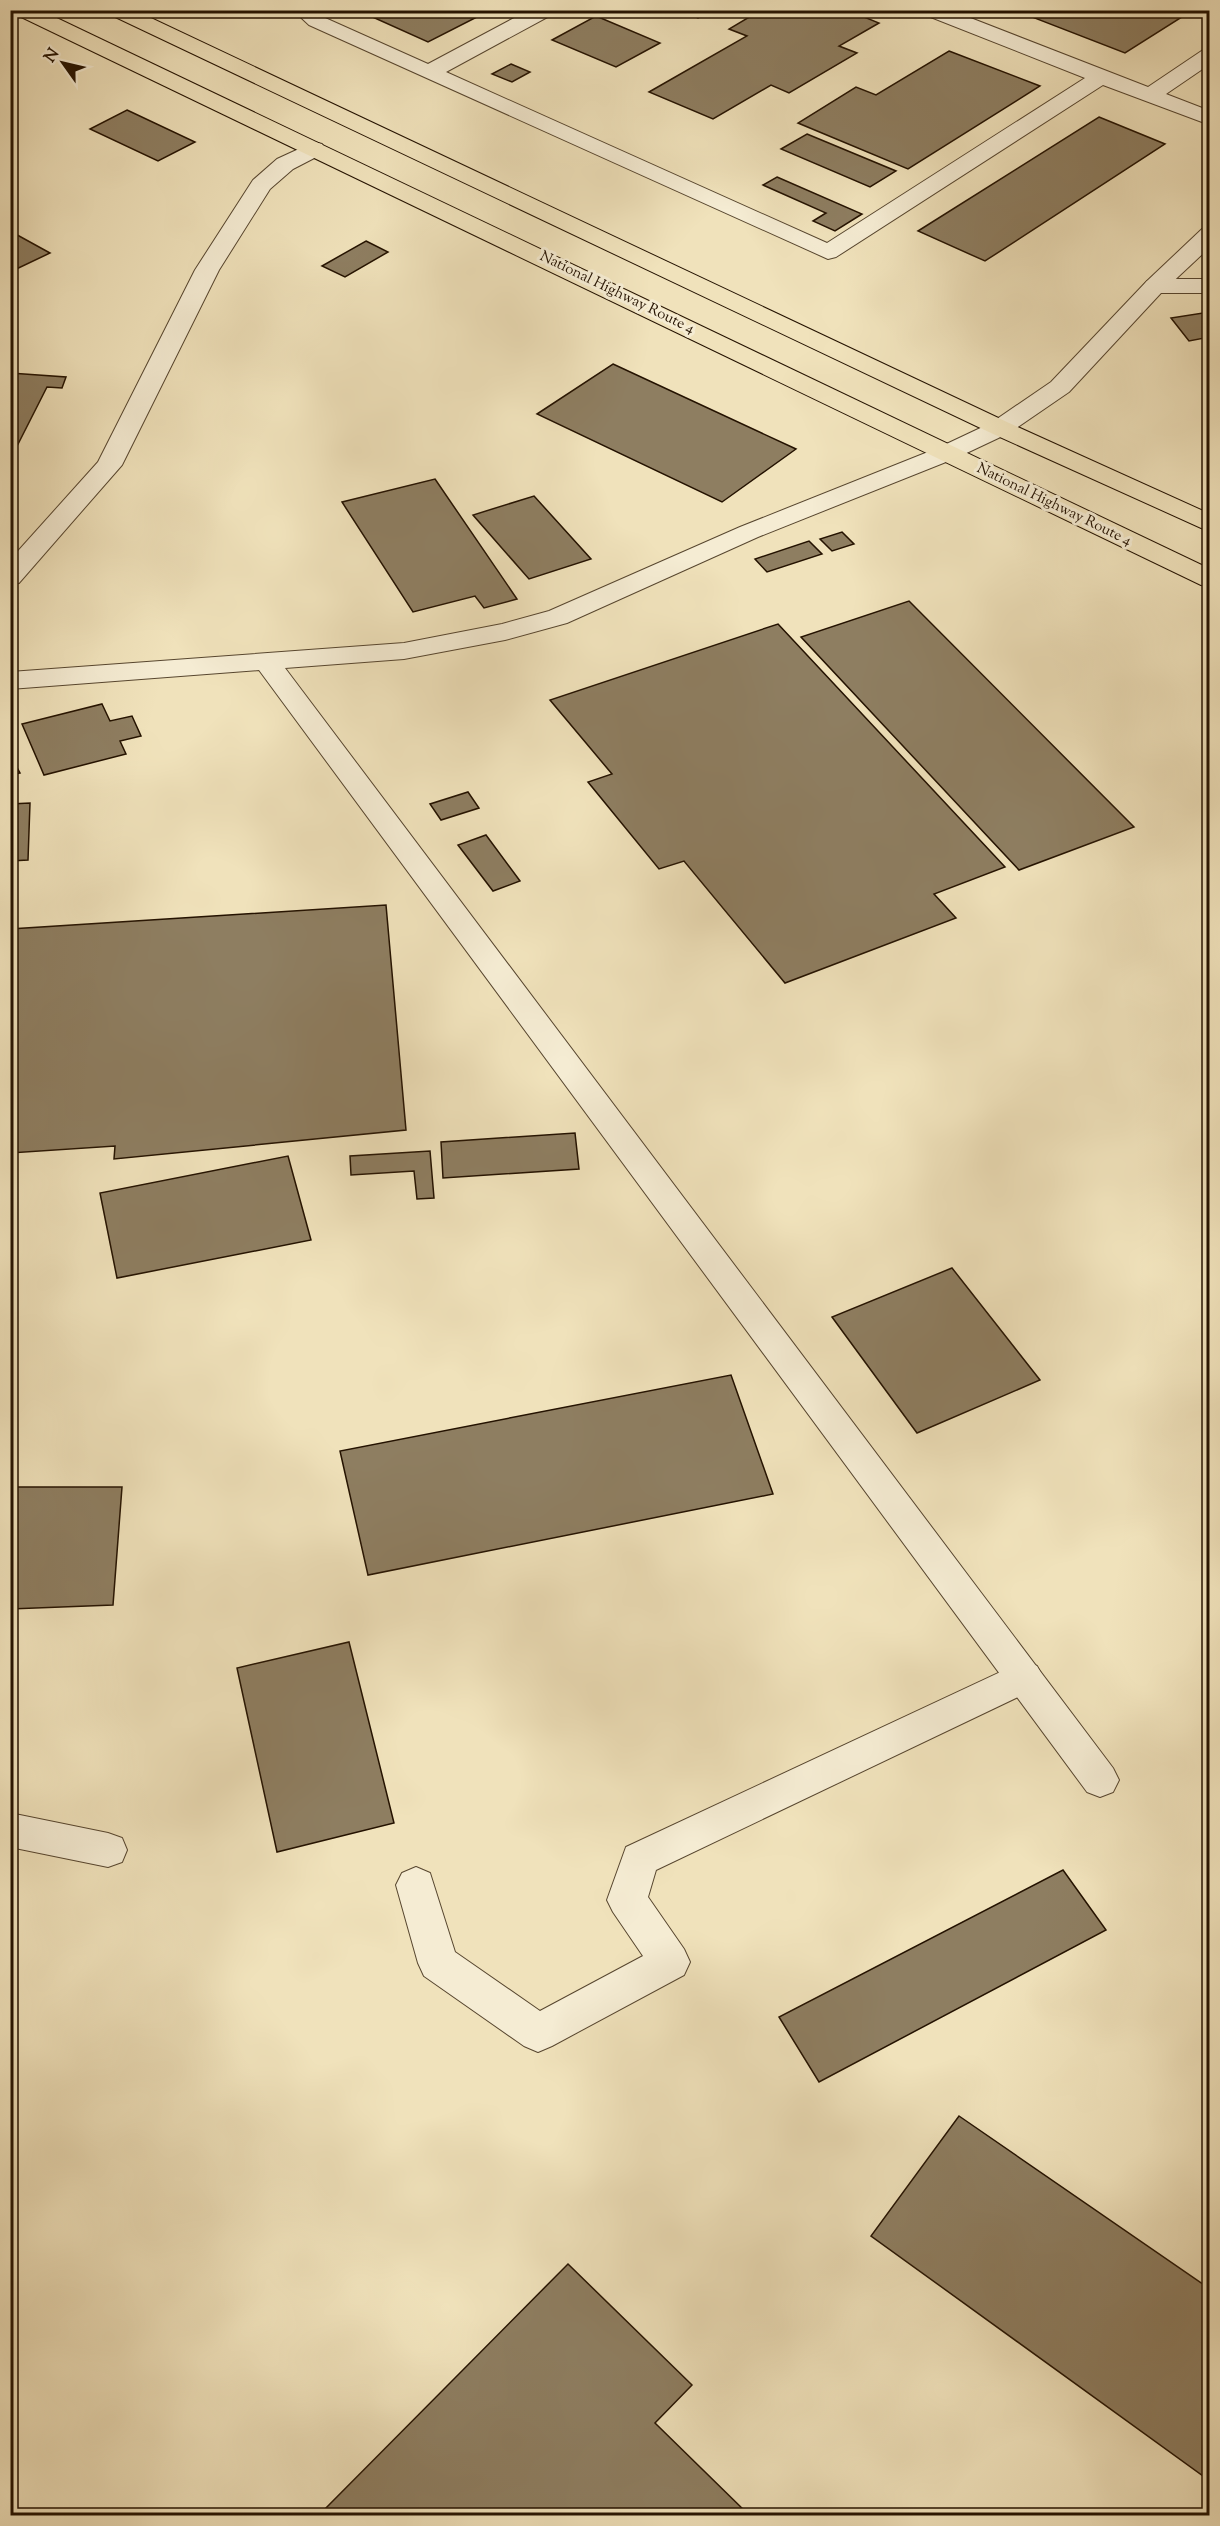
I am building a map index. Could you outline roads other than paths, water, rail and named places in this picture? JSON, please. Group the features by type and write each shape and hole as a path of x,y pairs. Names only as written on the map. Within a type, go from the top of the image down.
{"highway":[{"name":"National Highway Route 4","path":"22,10 1209,579"},
{"path":"116,10 1000,428 1209,524"}],"street":[{"path":"303,10 316,21 828,252 1100,77"},
{"path":"429,72 546,10"},
{"path":"930,10 1209,119"},
{"path":"1149,96 1209,54"},
{"path":"10,577 109,465 207,270 261,185 285,164 314,149"},
{"path":"10,681 404,651 506,632 558,617 749,532 947,453 1000,428 1060,387 1155,286 1209,234"},
{"path":"1155,286 1209,286"},
{"path":"265,660 1100,1779"},
{"path":"416,1885 438,1963 538,2033 670,1962 627,1900 640,1859 1024,1677"},
{"path":"10,1830 108,1850"}]}
